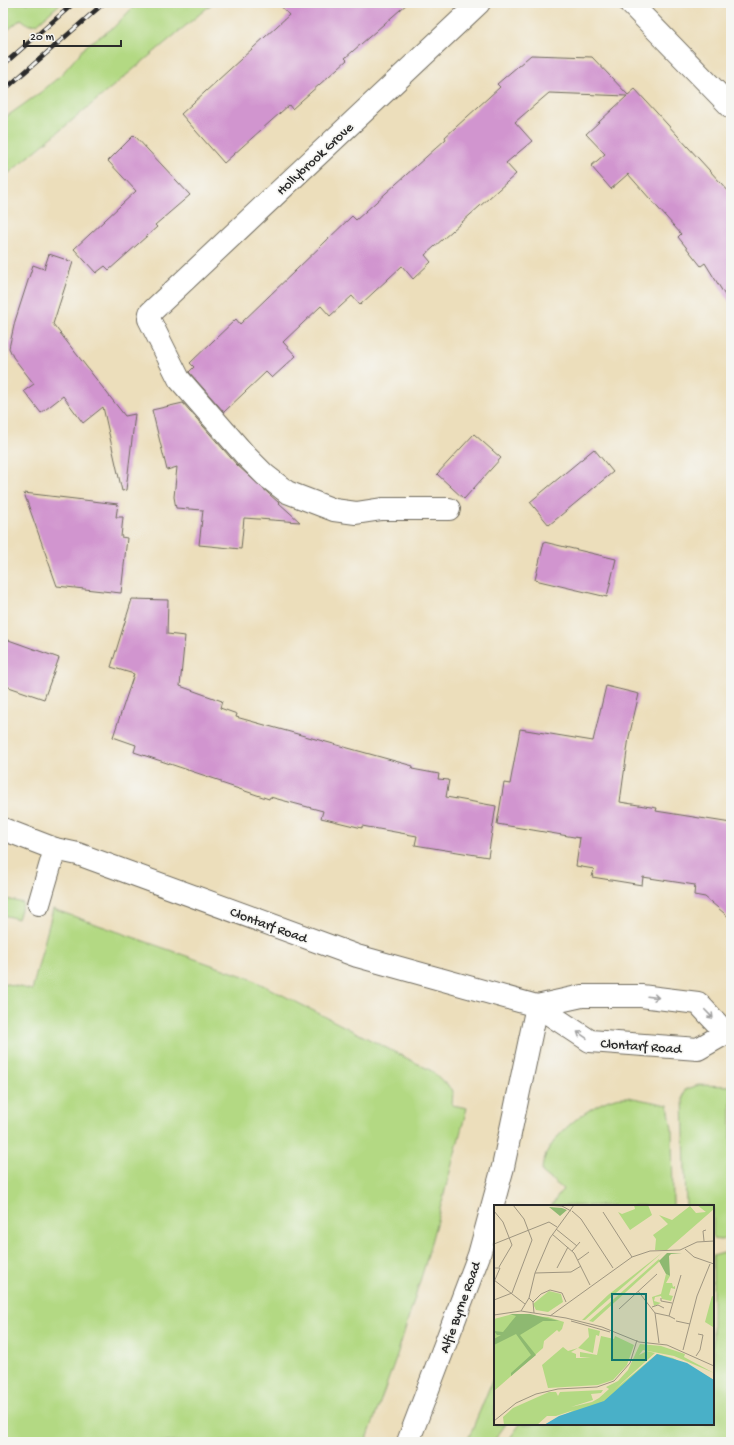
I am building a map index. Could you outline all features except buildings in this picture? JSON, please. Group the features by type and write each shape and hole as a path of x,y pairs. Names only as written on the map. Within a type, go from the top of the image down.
{"main road":[{"name":"Hollybrook Grove","path":"449,509 382,509 356,513 334,510 287,492 265,475 246,456 179,379 149,319 150,313 479,3"},
{"path":"630,3 731,107"},
{"name":"Clontarf Road","path":"4,830 55,849 78,854 357,956 537,1006 590,1041 698,1049 729,1033 698,1003 641,996 582,996 537,1006"},
{"path":"39,904 55,849"},
{"name":"Alfie Byrne Road","path":"408,1442 479,1255 503,1166 537,1006"}],"green space":[{"path":"3,3 61,3 37,24 29,25 21,19 3,34"},
{"path":"137,3 213,3 3,178 3,119 41,92 60,76 87,45 113,28"},
{"path":"3,898 23,903 18,919 3,915"},
{"path":"53,909 249,978 432,1071 453,1091 452,1105 467,1108 425,1265 397,1355 366,1442 3,1442 3,983 32,990"},
{"path":"698,1085 731,1086 731,1236 721,1240 714,1239 714,1205 686,1205 683,1097 685,1090"},
{"path":"620,1097 628,1097 668,1105 672,1129 673,1205 552,1205 563,1189 542,1172 544,1161 549,1149 567,1127 578,1118 601,1103"},
{"path":"731,1251 731,1442 507,1442 519,1425 714,1425 714,1256"},
{"path":"494,1376 494,1425 505,1425 493,1442 467,1442"}],"railway":[{"path":"3,65 74,3"},
{"path":"3,91 104,3"}]}
